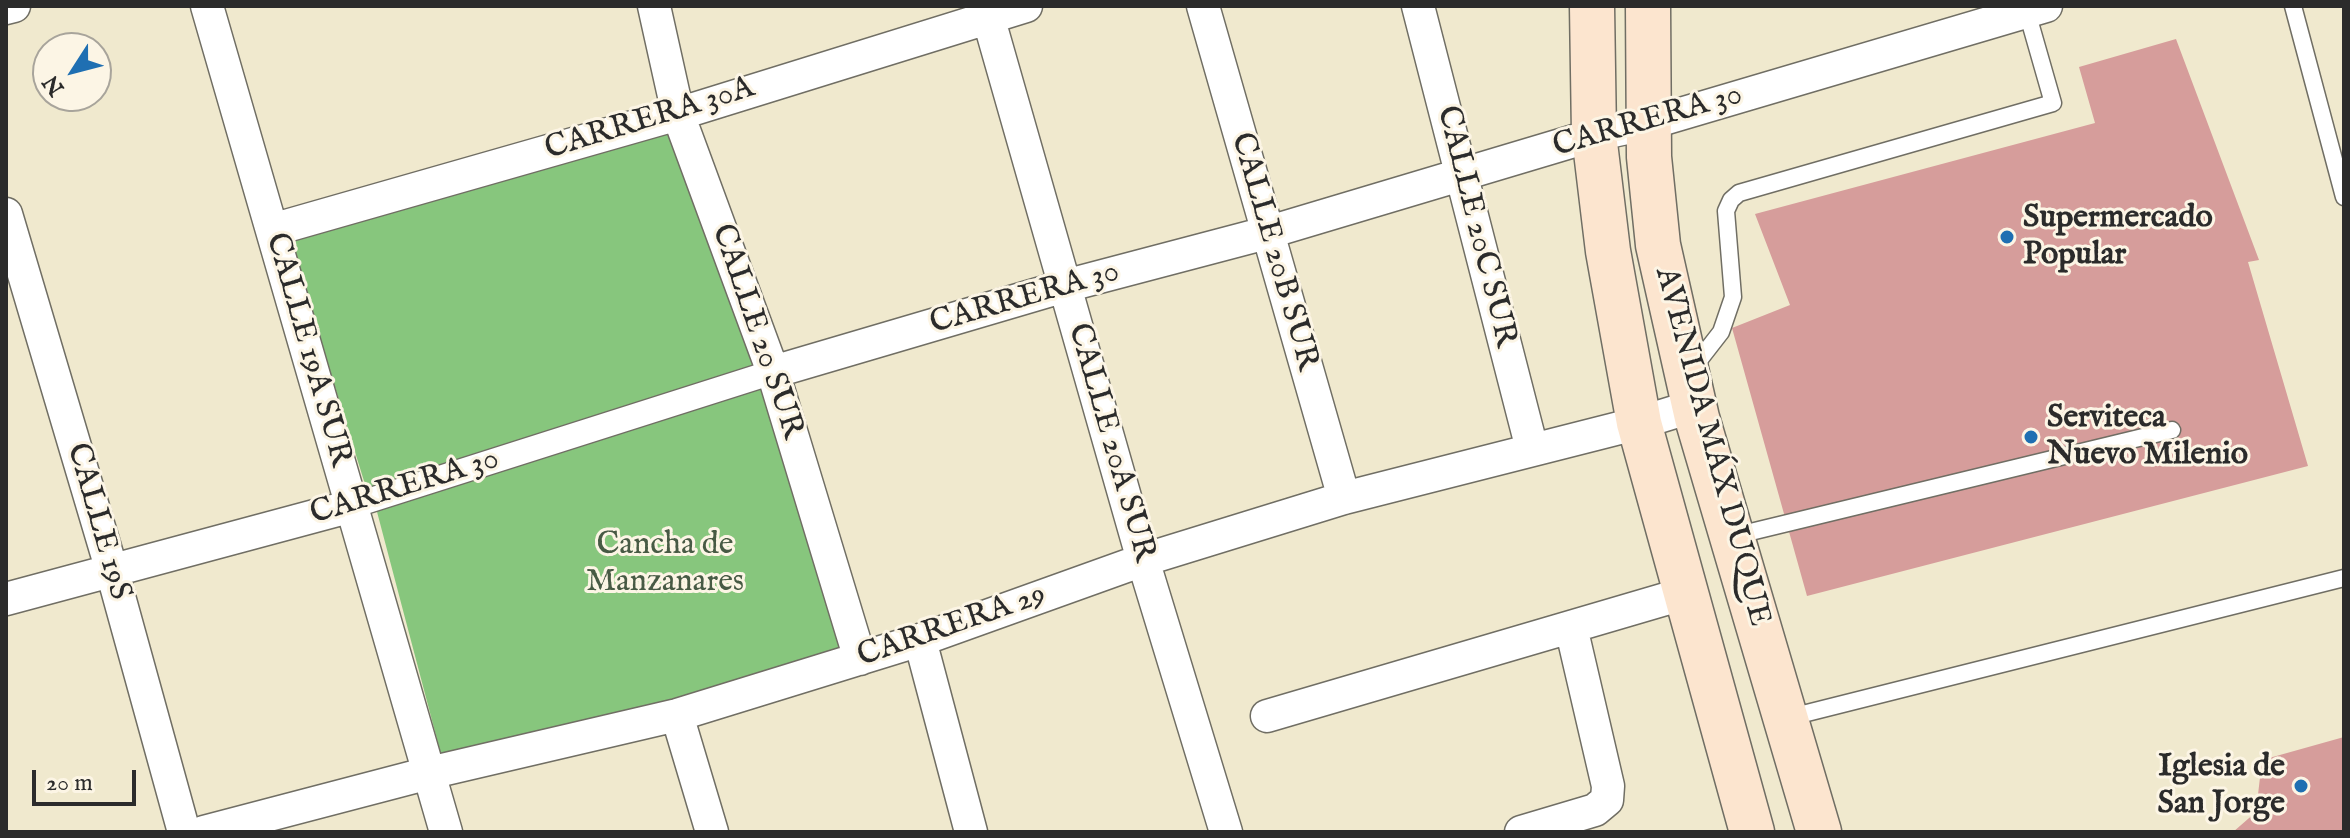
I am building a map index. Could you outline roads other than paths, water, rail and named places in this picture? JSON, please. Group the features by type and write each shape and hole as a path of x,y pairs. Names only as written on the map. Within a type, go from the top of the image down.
{"main road":[{"name":"AVENIDA MÁX DUQUE","path":"1592,6 1594,135 1608,251 1639,423 1752,832"},
{"name":"AVENIDA MÁX DUQUE","path":"1648,6 1649,157 1658,245 1691,391 1819,832"}],"street":[{"path":"6,8 14,6"},
{"name":"CALLE 19A SUR","path":"207,6 446,832"},
{"name":"CALLE 20 SUR","path":"654,6 678,114 773,372 860,659"},
{"name":"CARRERA 30A","path":"272,230 678,114 986,11 1026,6"},
{"name":"CALLE 20B SUR","path":"1203,6 1344,498"},
{"name":"CALLE 20C SUR","path":"1418,6 1532,449"},
{"name":"CARRERA 30","path":"6,599 352,506 773,372 1065,286 1266,233 1594,135 1650,123 2037,9"},
{"name":"CALLE 20A SUR","path":"986,11 1143,560 1226,832"},
{"name":"CALLE 19S","path":"6,214 112,571 184,832"},
{"name":"CARRERA 29","path":"204,832 429,773 677,715 920,640 1143,560 1344,498 1639,423 1691,391"},
{"path":"1267,716 1686,593"},
{"path":"1521,832 1595,810 1607,800 1608,786 1571,627"},
{"path":"920,640 971,832"},
{"path":"677,715 712,832"}],"lane":[{"path":"2293,6 2344,197"},
{"path":"1691,391 1721,332 1733,297 1726,211 1731,200 1739,193 2053,103 2037,9"},
{"path":"1732,537 2172,430"},
{"path":"1785,719 2344,578"}],"place":[{"name":"Supermercado Popular","path":"2007,237"},
{"name":"Serviteca Nuevo Milenio","path":"2031,437"},
{"name":"Iglesia de San Jorge","path":"2301,786"}],"park label":[{"name":"Cancha de Manzanares","path":"665,564"}]}
